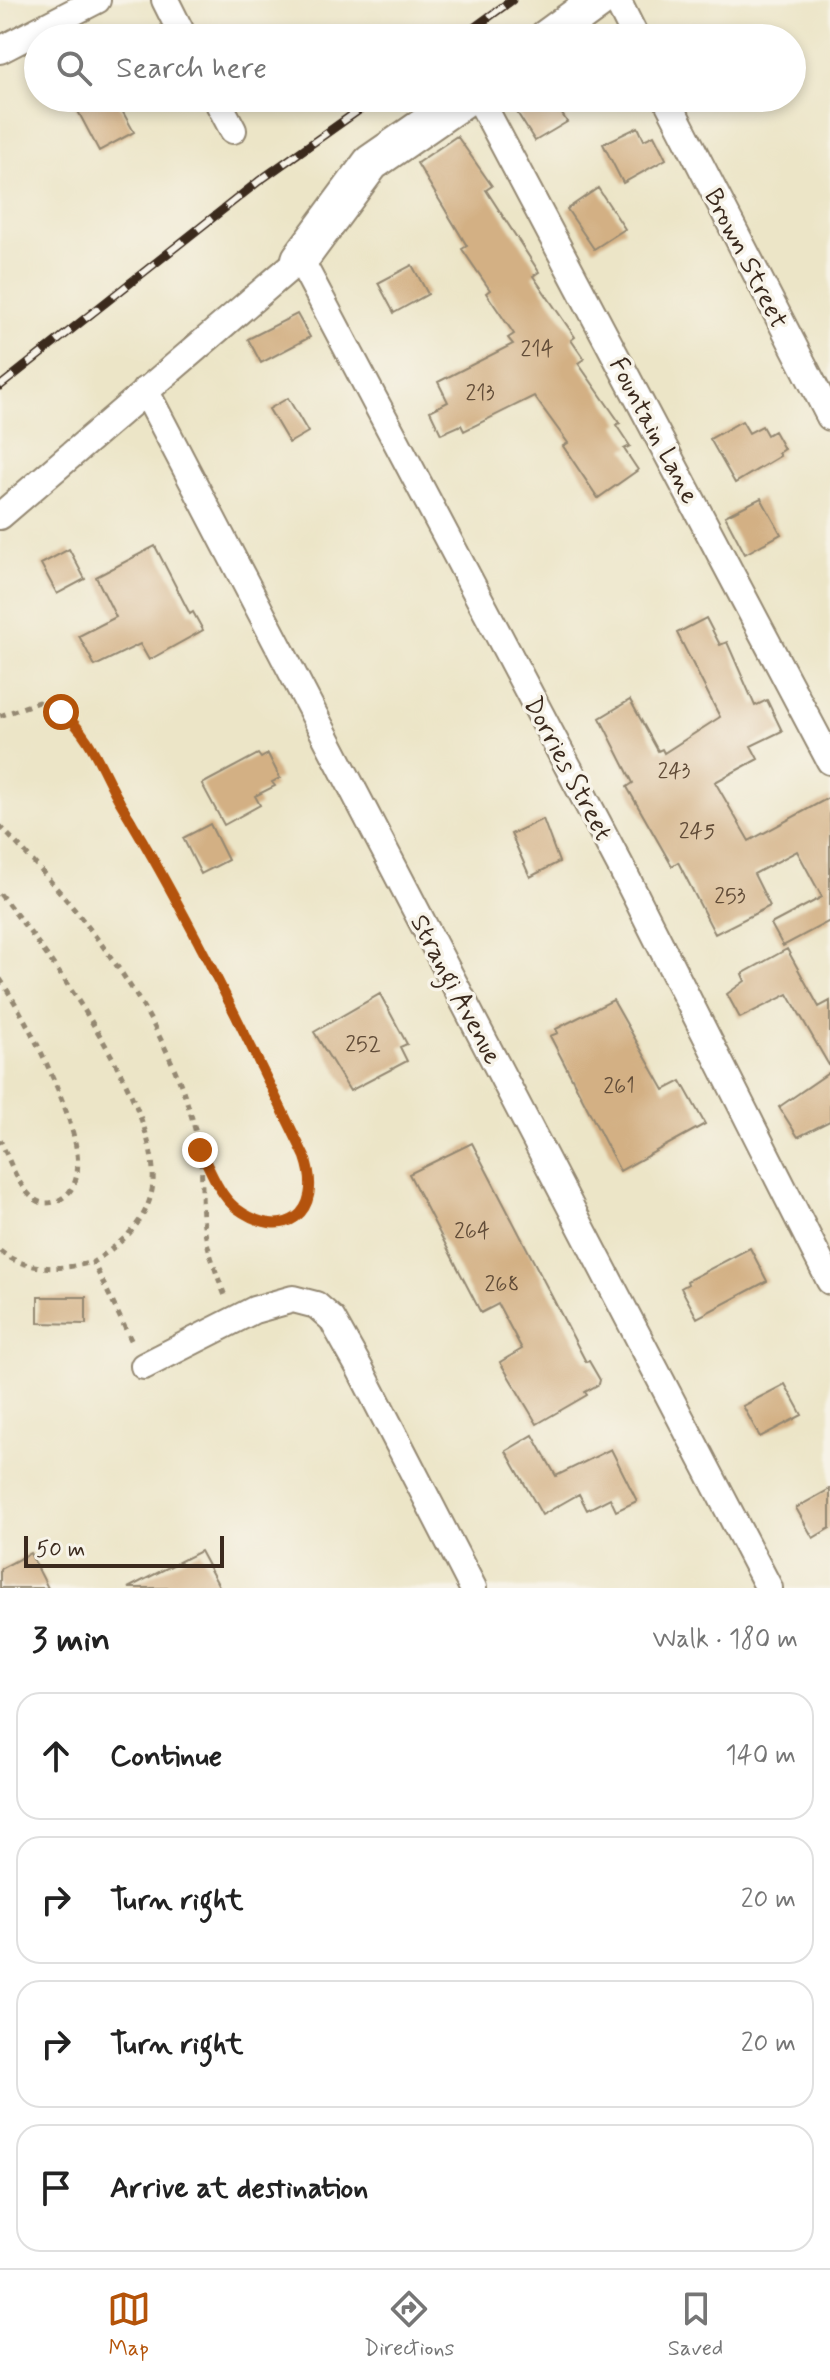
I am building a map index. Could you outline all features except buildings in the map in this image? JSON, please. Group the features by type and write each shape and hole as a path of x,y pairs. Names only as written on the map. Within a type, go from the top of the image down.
{"street":[{"path":"50,24 97,0"},
{"path":"165,0 177,24"},
{"path":"566,24 599,0"},
{"path":"617,0 629,24"},
{"path":"0,50 24,38"},
{"path":"223,112 233,130"},
{"path":"0,516 300,259 371,163 445,112"},
{"name":"Fountain Lane","path":"486,112 830,761"},
{"name":"Brown Street","path":"673,112 830,417"},
{"name":"Dorries Street","path":"300,259 621,867 830,1281"},
{"name":"Strangi Avenue","path":"145,390 769,1588"},
{"path":"144,1366 233,1319 293,1299 316,1305 332,1319 473,1588"}],"path":[{"path":"0,716 38,702 61,712 81,732 153,855 278,1102 313,1179 312,1198 302,1212 287,1221 272,1224 250,1216 234,1206 222,1192 200,1150"},
{"path":"0,826 51,879 85,922 141,1007 186,1099 200,1150 205,1232 233,1319"},
{"path":"0,894 44,949 82,1005 125,1083 149,1148 152,1191 145,1212 123,1240 93,1262 68,1269 33,1266 9,1258 0,1251"},
{"path":"0,979 14,999 50,1075 75,1141 78,1170 74,1188 60,1200 48,1204 36,1201 24,1189 0,1140"},
{"path":"93,1262 144,1366"}],"railway":[{"path":"479,24 512,0"},
{"path":"0,386 259,181 356,112"}],"route":[{"path":"61,712 74,721 153,855 305,1157 313,1179 312,1198 302,1212 287,1221 272,1224 250,1216 234,1206 222,1192 200,1150"}]}
